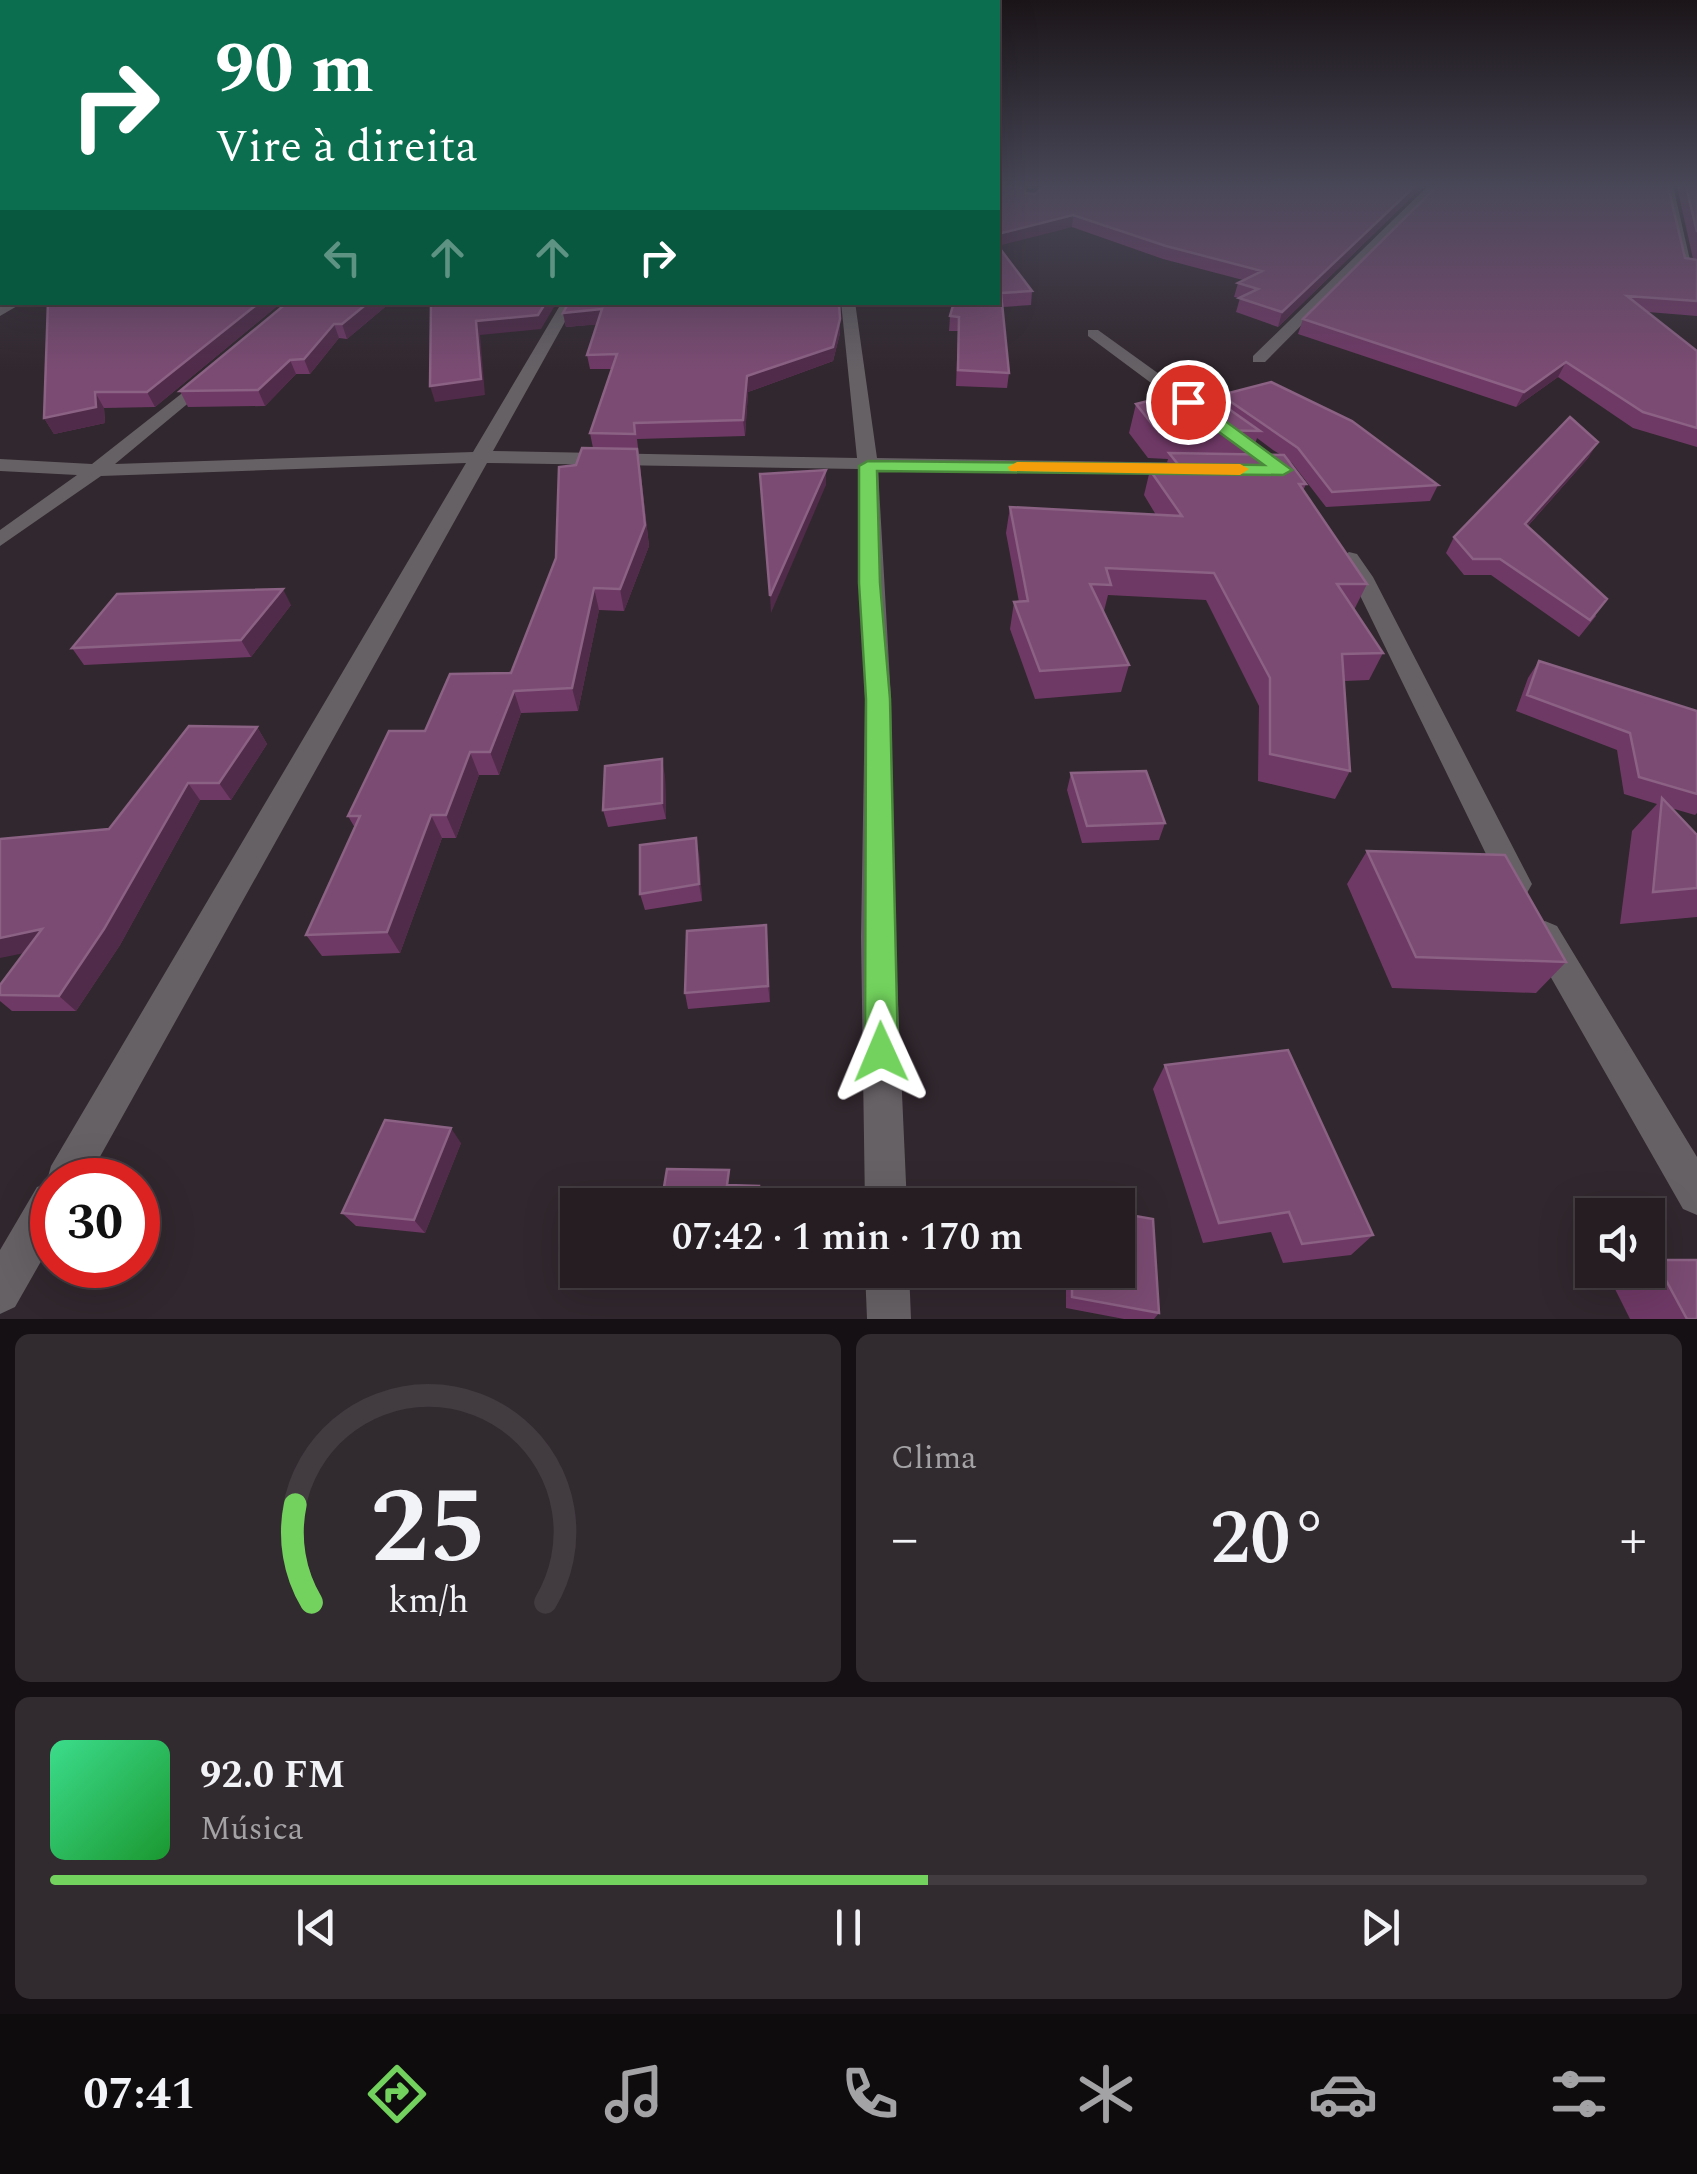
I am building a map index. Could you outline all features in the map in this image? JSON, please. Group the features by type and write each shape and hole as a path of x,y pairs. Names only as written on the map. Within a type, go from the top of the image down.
{"street":[{"path":"1259,359 1372,248"},
{"path":"1684,248 1688,270"},
{"path":"78,1158 568,305"},
{"path":"848,305 868,466 870,583 878,699 878,937 885,1188"},
{"path":"1093,333 1283,470 1306,500"},
{"path":"0,540 96,470 226,362"},
{"path":"0,465 96,470 484,457 1283,470"},
{"path":"1328,531 1362,578 1527,906 1697,1196"},
{"path":"0,1292 30,1240"},
{"path":"888,1288 889,1319"}],"building":[{"path":"1172,248 1350,248 1282,312 1239,298 1258,289 1238,283 1262,271"},
{"path":"1375,248 1683,248 1685,258 1697,260 1697,301 1627,296 1697,351 1697,428 1643,412 1566,362 1524,392 1303,319"},
{"path":"1000,249 1032,291 1001,293 1009,373 958,370 959,317 950,316 953,305 1000,305"},
{"path":"48,305 256,305 147,392 95,392 96,407 44,418"},
{"path":"284,305 365,305 342,324 334,324 304,359 290,360 258,390 180,391"},
{"path":"431,305 544,305 538,315 476,321 481,379 430,386"},
{"path":"567,305 839,305 840,319 833,347 747,376 743,420 634,423 635,434 590,433 617,354 587,355 602,309 563,313"},
{"path":"1271,382 1352,421 1438,485 1332,492 1298,448 1221,395"},
{"path":"1199,388 1260,431 1156,429 1136,404"},
{"path":"1570,417 1598,442 1525,524 1607,599 1590,620 1500,559 1473,559 1454,537"},
{"path":"582,448 637,449 645,525 620,589 594,588 572,688 514,691 490,752 470,752 446,815 431,815 387,932 306,935 360,816 348,816 389,731 425,731 450,674 511,673 556,558 559,467 576,465"},
{"path":"1169,453 1284,455 1306,484 1299,484 1367,584 1337,584 1383,653 1342,654 1350,771 1270,754 1270,678 1214,573 1106,568 1111,585 1090,584 1129,665 1040,671 1014,602 1028,601 1010,507 1182,516 1150,470 1181,468"},
{"path":"826,470 770,596 760,474"},
{"path":"283,589 241,640 72,648 117,594"},
{"path":"1539,661 1697,711 1697,794 1639,777 1630,733 1527,695"},
{"path":"189,726 257,727 219,783 188,783 104,929 59,996 0,995 0,985 42,929 0,938 0,839 109,829"},
{"path":"662,759 662,803 603,810 605,766"},
{"path":"1146,771 1165,823 1087,826 1071,773"},
{"path":"1662,798 1697,835 1697,888 1653,892"},
{"path":"696,838 699,884 640,894 640,845"},
{"path":"1367,851 1505,855 1566,962 1416,957"},
{"path":"766,925 768,986 685,993 687,931"},
{"path":"1288,1050 1373,1235 1302,1244 1289,1212 1219,1223 1165,1065"},
{"path":"385,1120 451,1128 414,1220 342,1213"},
{"path":"667,1169 729,1170 727,1185 759,1186 759,1188 664,1188"},
{"path":"1135,1216 1153,1219 1159,1313 1072,1297 1072,1288 1135,1288"},
{"path":"1665,1260 1697,1260 1697,1319 1687,1319 1665,1278"}],"slow traffic":[{"path":"1017,467 1240,469"}],"route":[{"path":"881,1052 878,699 870,583 868,466 1283,470 1188,402"}]}
